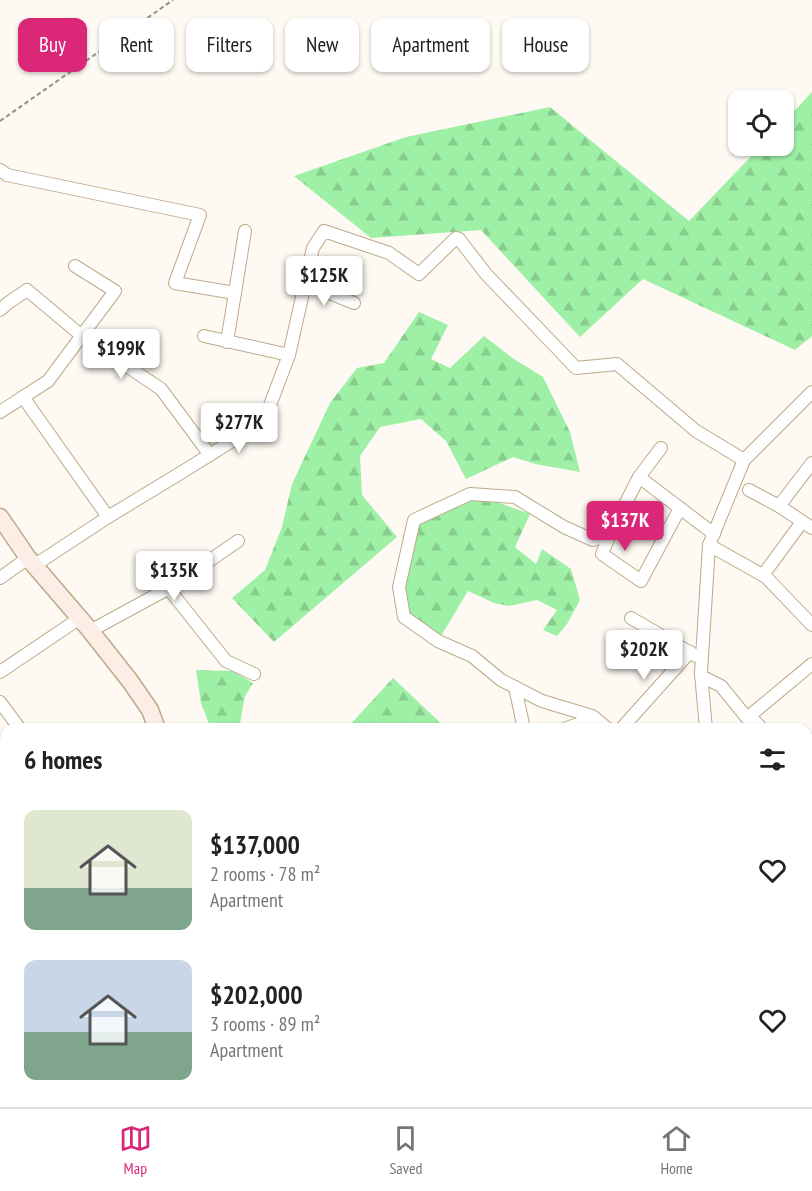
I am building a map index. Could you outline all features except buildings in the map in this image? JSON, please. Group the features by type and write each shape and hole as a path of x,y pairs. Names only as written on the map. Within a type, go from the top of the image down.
{"street":[{"path":"0,170 7,175 200,215 175,283 235,293"},
{"path":"227,342 245,231"},
{"path":"0,579 108,517 264,421 289,355 313,248 324,231 388,253 419,274 456,238 459,239 486,274 576,368 617,364 696,431 744,460"},
{"path":"0,412 48,381 115,291 75,266"},
{"path":"305,283 354,303"},
{"path":"0,310 27,290 82,336 161,389 210,455"},
{"path":"204,336 289,355"},
{"path":"705,723 701,676 712,540 744,460 811,396"},
{"path":"23,397 108,517"},
{"path":"661,448 639,477 602,554 641,581 680,508"},
{"path":"779,506 812,463"},
{"path":"639,477 680,508 712,540 766,577 812,625"},
{"path":"749,490 779,506 807,525 763,575"},
{"path":"601,723 592,716 542,701 501,680 472,656 438,641 405,617 399,587 414,520 470,494 515,497 564,527 593,540 610,534"},
{"path":"0,517 32,562 130,681 150,710 155,723"},
{"path":"0,672 85,625 168,588 238,541"},
{"path":"168,588 226,661 254,674"},
{"path":"631,618 702,660"},
{"path":"626,723 690,652"},
{"path":"701,676 721,686 747,718 812,664"},
{"path":"515,687 523,723"},
{"path":"0,702 16,723"},
{"path":"750,716 756,723"},
{"path":"581,723 595,718"}],"path":[{"path":"0,122 173,0"}],"green space":[{"path":"812,92 812,336 795,350 643,279 580,337 481,230 371,238 294,176 406,137 550,107 689,221 751,156 794,156 794,111"},
{"path":"419,312 448,325 431,359 450,368 484,336 543,377 570,432 580,472 535,464 513,457 466,479 446,441 421,419 380,427 360,456 362,495 397,537 274,642 232,598 265,570 282,527 292,484 330,403 357,368 384,363"},
{"path":"477,495 530,514 515,547 536,564 542,549 571,569 580,600 567,624 557,636 543,630 557,610 537,600 509,606 494,603 468,591 438,641 404,617 399,587 414,520"},
{"path":"196,670 233,671 253,683 245,696 240,723 209,723 201,703"},
{"path":"393,678 441,723 352,723"}]}
